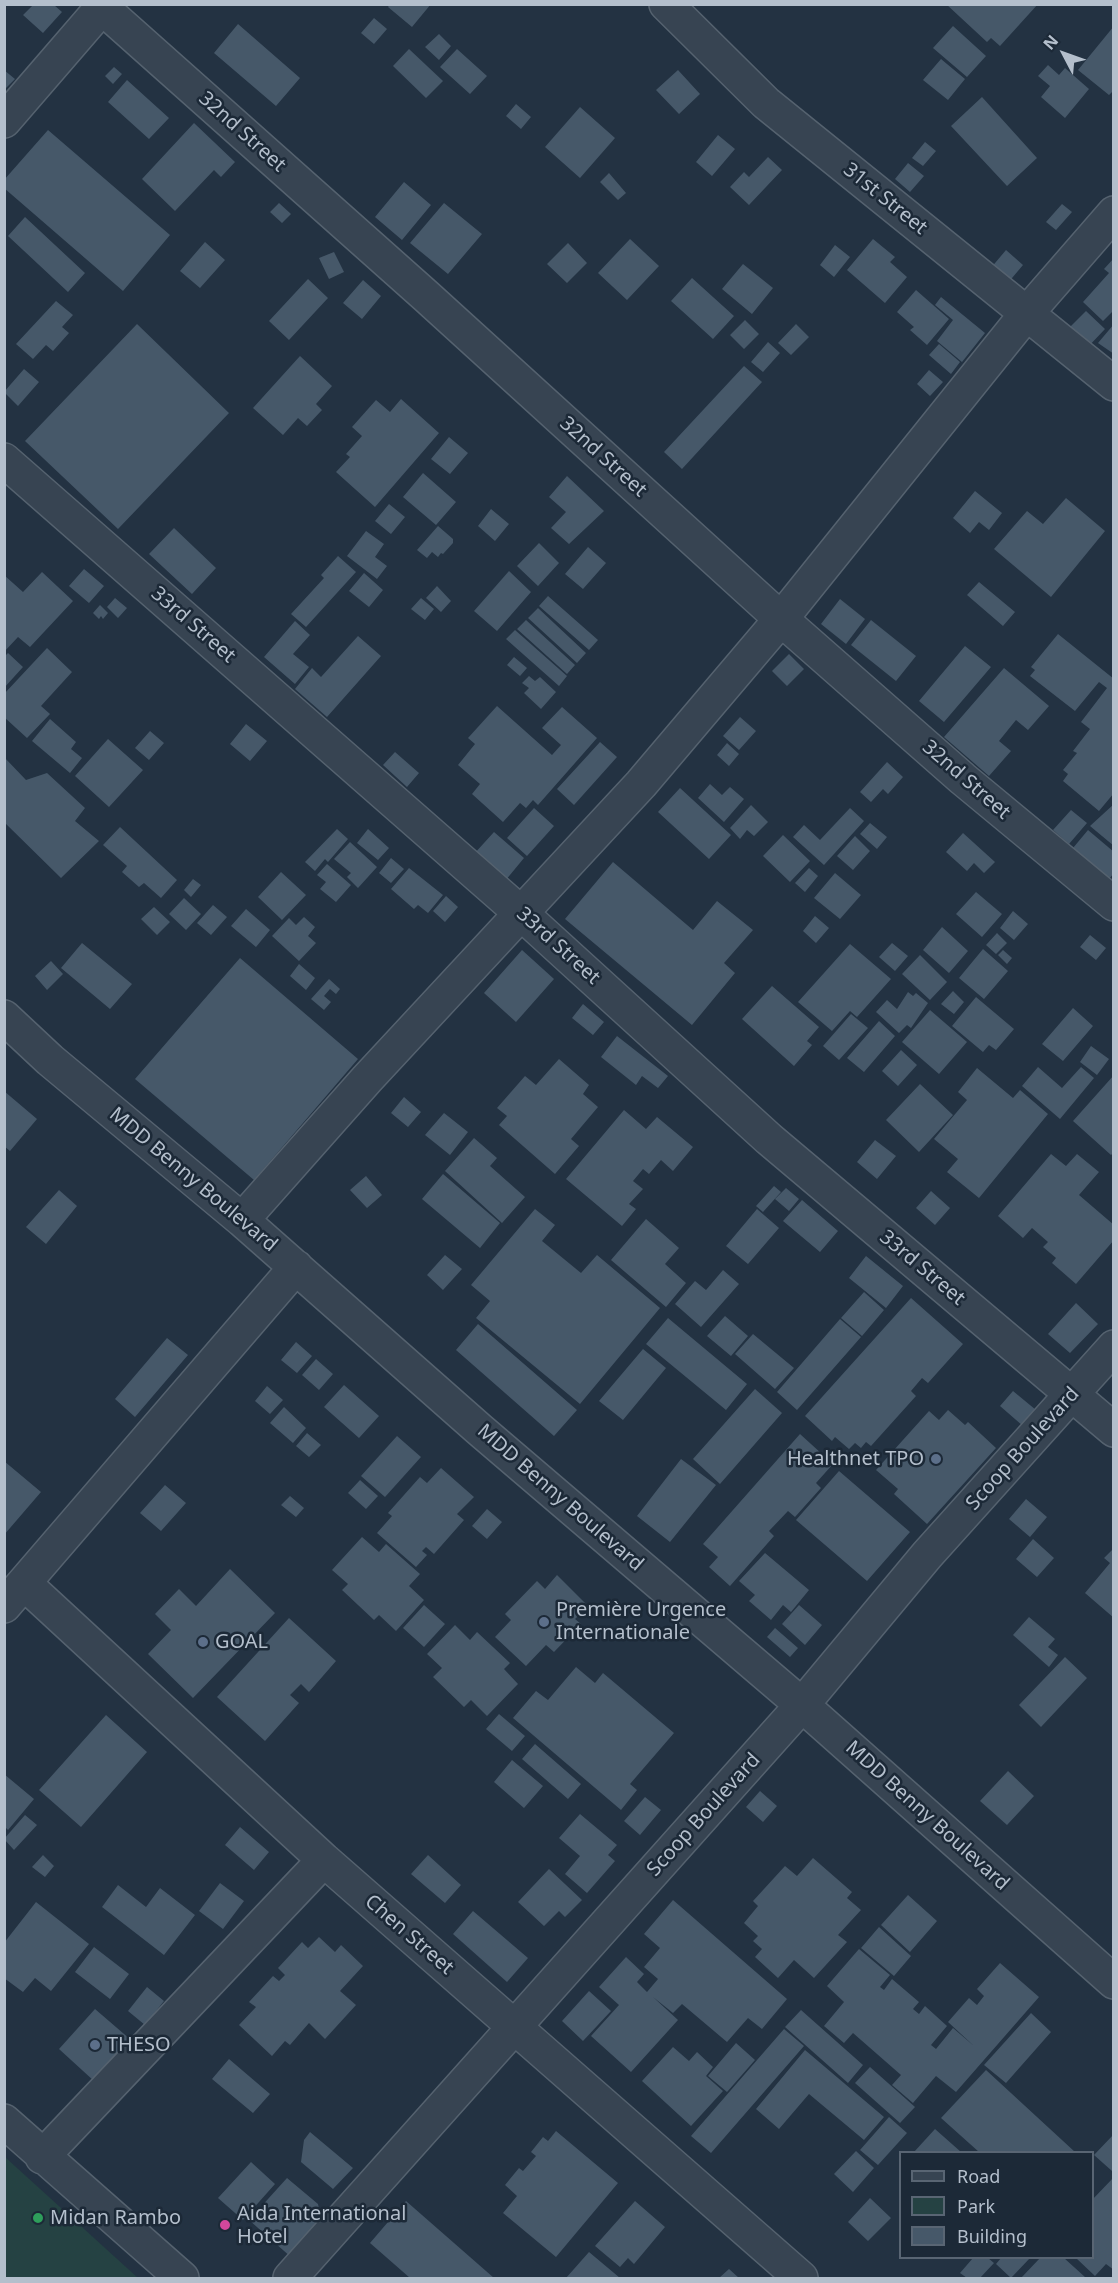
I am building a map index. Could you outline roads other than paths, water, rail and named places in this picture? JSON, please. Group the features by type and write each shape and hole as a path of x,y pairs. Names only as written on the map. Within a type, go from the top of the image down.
{"street":[{"name":"31st Street","path":"666,4 766,103 1113,384"},
{"path":"4,121 102,6"},
{"name":"32nd Street","path":"102,6 781,618 963,779 1113,904"},
{"path":"242,1220 368,1079 641,784 781,618 1027,313 1113,213"},
{"name":"33rd Street","path":"4,460 522,914 769,1139 1113,1430"},
{"name":"MDD Benny Boulevard","path":"4,1017 50,1060 242,1220 480,1430 802,1705 1113,1982"},
{"path":"14,1595 296,1267"},
{"name":"Scoop Boulevard","path":"290,2278 802,1705 927,1555 1113,1347"},
{"name":"Chen Street","path":"14,1595 324,1860 801,2278"},
{"path":"42,2157 324,1860"},
{"path":"4,2121 42,2157 182,2278"}],"place":[{"name":"Healthnet TPO","path":"936,1459"},
{"name":"Première Urgence Internationale","path":"544,1622"},
{"name":"GOAL","path":"203,1642"},
{"name":"THESO","path":"95,2045"},
{"name":"Midan Rambo","path":"38,2218"},
{"name":"Aida International Hotel","path":"225,2225"}]}
